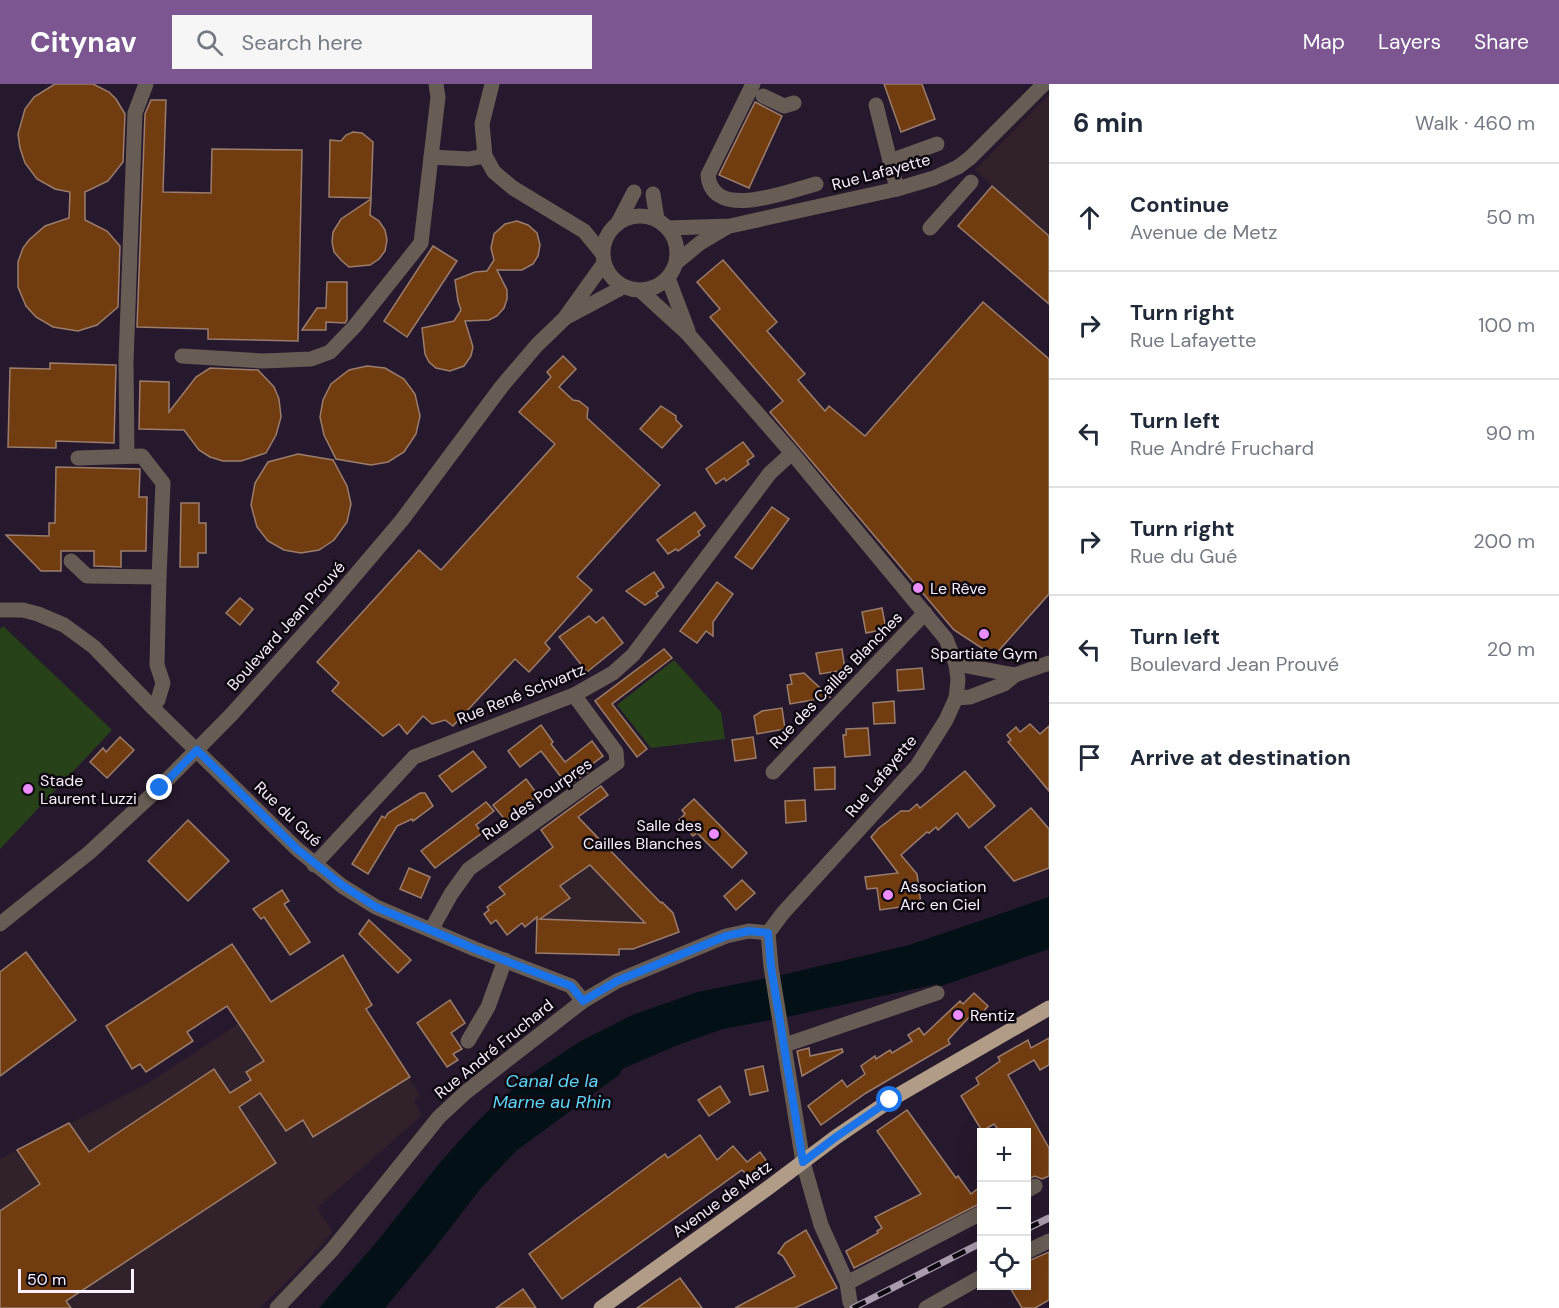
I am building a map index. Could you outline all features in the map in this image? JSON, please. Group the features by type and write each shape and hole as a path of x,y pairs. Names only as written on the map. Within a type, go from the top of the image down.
{"main road":[{"name":"Avenue de Metz","path":"601,1308 836,1137 895,1097 1049,1008"}],"street":[{"path":"127,456 126,362 135,113 146,84"},
{"path":"182,356 263,361 311,360 330,352 355,326 421,243 438,97 436,84"},
{"path":"492,84 482,124 485,156 494,172 513,188 584,231 603,258 611,277 623,287 641,291 651,289 668,278 676,262 678,250 675,238 662,224 653,194"},
{"name":"Rue Lafayette","path":"662,224 730,226 897,189 934,178 964,163 1044,84"},
{"path":"794,103 784,106 758,90 708,175 709,184 719,196 734,201 747,201 764,199 815,182 821,206"},
{"path":"876,105 897,189"},
{"path":"890,161 937,144"},
{"path":"431,157 470,159 485,156"},
{"path":"930,228 971,182"},
{"path":"603,258 606,237 634,192"},
{"path":"584,231 614,226 637,215 662,224"},
{"name":"Rue Lafayette","path":"676,262 700,243 730,226"},
{"name":"Boulevard Jean Prouvé","path":"0,924 90,852 157,790 197,750 337,597 402,520 502,386 537,345 564,319 603,258"},
{"name":"Rue Lafayette","path":"668,278 688,334"},
{"name":"Boulevard Jean Prouvé","path":"564,319 623,287"},
{"name":"Rue Lafayette","path":"641,291 688,334 792,453 946,639 956,664 958,680 956,698 946,720 917,766 783,913 768,933"},
{"name":"Rue René Schvartz","path":"314,865 414,757 574,695 613,673 633,655 770,473 792,453"},
{"path":"78,458 142,456 163,483 158,665 163,683 158,700 152,707"},
{"path":"71,561 87,576 159,577"},
{"name":"Rue du Gué","path":"0,610 23,610 38,614 64,625 94,647 314,865 342,885 376,907 571,986 583,1001"},
{"name":"Rue des Cailles Blanches","path":"773,772 925,613"},
{"path":"956,698 970,697 1004,684 1015,675 1049,663"},
{"path":"956,664 1015,675"},
{"name":"Rue des Pourpres","path":"431,930 451,894 469,869 617,763 616,752 574,695"},
{"name":"Rue André Fruchard","path":"277,1308 332,1250 439,1117 466,1092 583,1001 617,981 726,936 749,931 768,933"},
{"path":"768,933 771,967 783,1029 803,1162 821,1225 847,1283 851,1305"},
{"path":"468,1041 488,1007 505,960"},
{"path":"785,1045 938,993"},
{"path":"847,1283 977,1215"},
{"path":"1031,1250 1049,1241"},
{"path":"926,1308 977,1279"}],"shaded area":[{"path":"1049,95 1049,236 975,170"},
{"path":"588,826 674,914 679,932 633,949 620,949 619,955 536,953 537,923 533,920 525,927 522,923 507,935 496,920 491,924 484,914 489,910 487,907 504,894 499,887 543,854 546,857"},
{"path":"343,955 372,1005 366,1009 420,1096 414,1100 422,1115 317,1208 333,1232 302,1266 260,1308 0,1308 0,1159 150,1082"}],"green space":[{"name":"Stade Laurent Luzzi","path":"3,626 112,730 0,849 0,629"},
{"path":"674,660 721,712 725,739 651,748 617,705"}],"water":[{"name":"Canal de la Marne au Rhin","path":"1049,897 1049,949 938,987 937,984 723,1029 622,1069 619,1075 516,1151 481,1188 385,1308 319,1308 470,1129 495,1104 531,1074 579,1042 632,1015 698,992 909,945"}],"building":[{"path":"55,84 93,84 109,92 125,114 123,162 108,181 85,192 85,220 107,231 120,246 118,307 97,325 78,331 53,327 36,317 26,306 18,287 18,262 23,248 45,226 69,218 70,192 55,189 37,179 25,163 18,134 25,109 34,97"},
{"path":"884,84 922,84 935,119 901,132"},
{"path":"151,100 166,100 163,192 211,193 212,149 302,150 298,341 208,339 208,329 137,327 145,114"},
{"path":"755,102 782,116 749,188 719,175"},
{"path":"353,132 362,133 373,142 371,198 329,197 330,140 341,141"},
{"path":"992,186 1049,236 1049,304 958,226"},
{"path":"371,199 370,215 379,221 385,230 387,240 385,251 370,265 349,267 334,252 333,232 341,219"},
{"path":"517,221 528,225 537,233 540,245 538,256 533,264 522,270 497,270 507,290 504,308 497,316 489,320 465,321 473,347 471,356 464,366 450,371 436,368 425,354 422,328 454,321 461,310 455,280 475,272 487,271 494,260 491,248 494,234 505,224"},
{"path":"433,246 457,261 407,337 384,321"},
{"path":"723,260 777,322 767,331 805,374 798,380 825,411 829,406 865,436 983,302 1049,359 1049,594 994,656 954,630 770,412 783,401 710,317 720,309 697,282"},
{"path":"327,282 347,282 347,320 345,323 326,322 326,330 302,330 317,308 326,308"},
{"path":"563,356 576,369 559,387 573,400 579,401 588,408 587,418 660,485 577,577 592,590 545,643 550,649 529,672 515,659 453,726 445,720 432,724 423,716 407,734 399,724 383,736 332,691 339,683 317,662 419,550 441,570 555,444 519,412 551,377 547,372"},
{"path":"50,363 116,365 114,443 56,441 56,448 8,447 10,368 50,369"},
{"path":"367,366 385,368 404,379 415,394 420,416 416,434 404,452 388,462 371,465 336,459 324,435 320,417 323,400 331,384 349,370"},
{"path":"210,368 258,370 274,387 279,399 281,417 276,435 266,453 241,461 223,461 199,450 184,430 139,429 140,381 169,382 169,412 196,377"},
{"path":"661,406 676,416 676,420 682,426 662,448 640,429"},
{"path":"743,442 754,456 747,461 749,464 726,481 724,478 716,484 706,469"},
{"path":"298,454 333,460 347,486 351,504 347,522 334,540 319,550 301,553 284,550 268,541 257,527 251,505 255,483 268,462"},
{"path":"56,467 140,469 139,497 147,497 146,551 121,551 121,567 94,566 94,551 61,551 61,571 41,571 6,535 49,536 49,523 55,523"},
{"path":"181,503 199,503 199,523 206,523 206,553 198,553 198,567 180,567"},
{"path":"772,507 789,519 752,569 735,557"},
{"path":"695,512 705,526 698,532 700,535 678,551 676,549 668,554 657,540"},
{"path":"654,572 664,587 656,593 658,596 645,605 626,591"},
{"path":"717,582 733,594 713,622 713,636 706,631 697,643 680,631"},
{"path":"240,598 253,609 240,625 226,613"},
{"path":"882,608 886,629 866,633 862,612"},
{"path":"589,616 596,623 603,617 623,643 587,672 559,637"},
{"path":"664,649 672,658 612,704 647,749 637,757 595,701"},
{"path":"842,649 845,670 820,674 816,653"},
{"path":"922,668 924,689 898,691 897,670"},
{"path":"804,673 830,697 790,704 787,685 792,684 790,675"},
{"path":"894,701 895,723 874,724 873,703"},
{"path":"782,708 785,729 757,734 754,716 762,711"},
{"path":"1030,724 1040,734 1049,726 1049,791 1008,742 1011,740 1007,735 1016,727 1020,732"},
{"path":"541,725 553,742 551,744 565,762 592,741 603,756 587,768 589,771 568,786 541,751 520,767 508,751"},
{"path":"868,728 870,755 845,757 843,735 846,735 846,729"},
{"path":"120,737 134,750 107,778 90,762 103,748 106,752"},
{"path":"753,737 756,758 735,761 732,740"},
{"path":"473,751 486,767 452,792 439,776"},
{"path":"835,767 835,789 815,790 814,768"},
{"path":"965,771 995,806 969,828 957,813 938,830 936,827 929,833 927,832 901,855 917,874 921,904 880,910 877,888 867,889 865,877 898,873 871,837 901,811 909,811 917,804 920,808"},
{"path":"526,779 538,795 506,821 493,805"},
{"path":"601,786 608,795 578,817 673,913 679,932 633,949 619,949 619,955 536,953 537,917 525,927 522,923 507,935 496,920 491,924 484,914 489,910 487,907 505,894 499,887 553,847 541,830","holes":["590,865 645,923 540,919 570,898 560,886"]},
{"path":"420,793 425,793 433,806 413,821 412,819 397,826 368,874 352,864 382,816 385,818 388,813"},
{"name":"Salle des Cailles Blanches","path":"694,799 747,853 732,868 697,833 693,836 679,820 685,814 682,810"},
{"path":"805,800 806,821 786,823 785,801"},
{"path":"486,802 494,811 476,825 482,833 435,868 421,851"},
{"path":"1031,808 1049,829 1049,868 1014,881 985,847"},
{"path":"188,820 229,861 188,901 148,861"},
{"path":"409,868 430,877 421,898 400,889"},
{"path":"742,880 755,893 736,910 724,896"},
{"path":"282,890 289,901 284,904 310,942 290,955 264,917 261,919 253,909"},
{"path":"369,920 411,960 398,973 359,934"},
{"path":"232,944 271,1002 343,955 372,1005 366,1009 410,1077 313,1137 303,1120 286,1131 260,1093 239,1107 276,1163 66,1301 71,1308 0,1308 0,1211 40,1184 17,1150 69,1123 89,1152 214,1069 230,1093 251,1080 246,1072 264,1061 227,1006 187,1032 193,1041 146,1072 140,1064 132,1069 106,1026"},
{"path":"26,952 76,1020 0,1076 0,972"},
{"path":"974,993 988,1006 979,1017 973,1013 948,1040 950,1044 866,1093 821,1125 808,1106 842,1080 847,1087 865,1074 861,1066 875,1056 876,1059 890,1050 892,1053 912,1041 908,1035 919,1028 924,1035 960,1001 963,1004"},
{"path":"450,1000 465,1023 451,1033 462,1049 453,1054 458,1060 447,1067 417,1023"},
{"path":"1049,1038 1049,1065 1040,1070 1034,1060 1008,1075 1049,1148 1049,1176 1042,1179 1035,1176 1031,1178 1031,1128 997,1128 994,1124 987,1128 980,1128 961,1096 979,1084 976,1078 1000,1061 998,1057 1028,1040 1031,1048"},
{"path":"809,1048 810,1056 842,1049 843,1052 802,1076 797,1051"},
{"path":"763,1066 768,1091 750,1095 745,1070"},
{"path":"720,1086 730,1102 709,1116 698,1100"},
{"path":"907,1110 956,1178 958,1176 971,1194 977,1189 977,1205 854,1268 846,1251 878,1233 877,1231 882,1228 875,1217 921,1194 877,1131"},
{"path":"700,1135 717,1160 733,1146 747,1162 760,1152 768,1163 749,1177 742,1170 562,1299 529,1254 665,1154 668,1158"},
{"path":"806,1230 837,1288 795,1308 735,1308 795,1276 783,1256 778,1253 785,1243"},
{"path":"1049,1252 1049,1300 1035,1308 1022,1308 1011,1290 1031,1290 1031,1260"},
{"path":"680,1278 702,1308 637,1308"},
{"path":"523,1289 536,1308 496,1308"}],"railway":[{"path":"1031,1227 1049,1218"},
{"path":"853,1308 977,1245"}],"place":[{"name":"Le Rêve","path":"918,588"},
{"name":"Spartiate Gym","path":"984,634"},
{"name":"Stade Laurent Luzzi","path":"28,789"},
{"name":"Salle des Cailles Blanches","path":"714,834"},
{"name":"Association Arc en Ciel","path":"888,895"},
{"name":"Rentiz","path":"958,1015"}],"route":[{"path":"160,788 197,750 314,865 342,885 376,907 571,986 583,1001 609,984 726,936 749,931 768,933 771,967 783,1029 803,1162 890,1100"}]}
